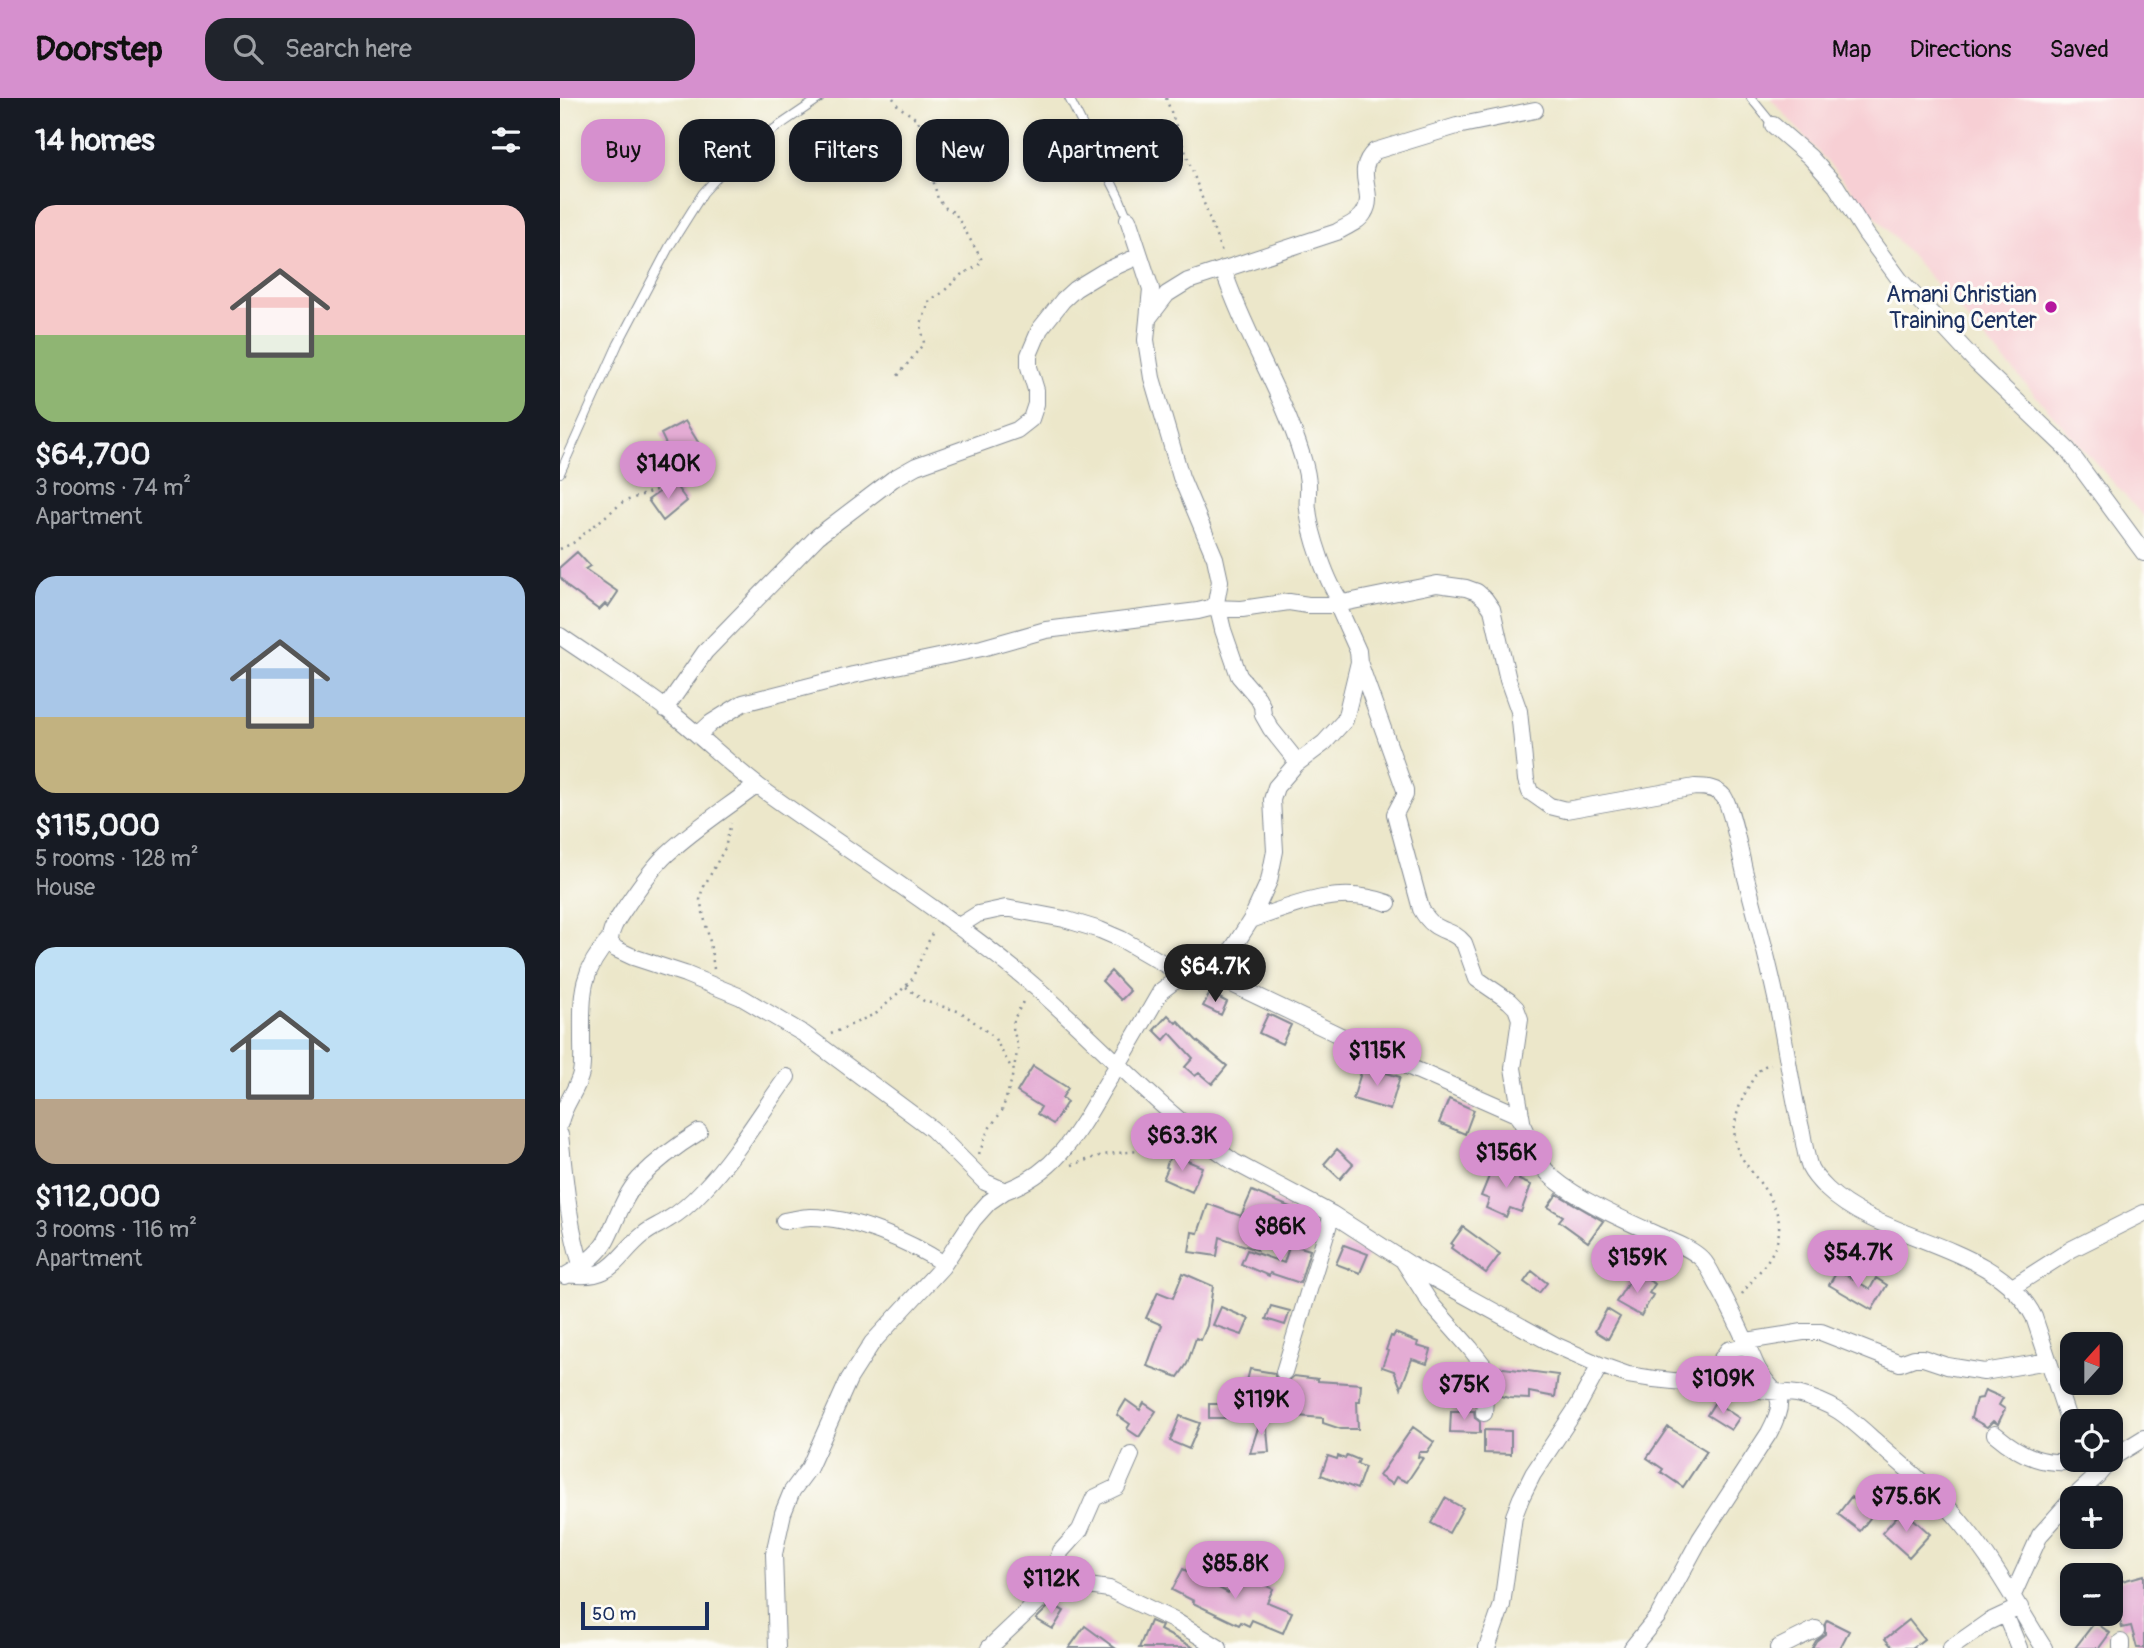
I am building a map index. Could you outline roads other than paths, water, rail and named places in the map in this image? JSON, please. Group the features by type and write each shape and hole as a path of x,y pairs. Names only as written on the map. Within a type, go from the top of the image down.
{"street":[{"path":"1148,318 1167,294 1188,281 1337,232 1355,221 1365,211 1367,190 1364,169 1367,158 1375,151 1457,126 1535,110"},
{"path":"1773,125 1836,186 1866,234 1900,280 1977,363 2068,450 2144,553"},
{"path":"1128,219 1151,289 1147,350 1164,423 1181,477 1219,572 1220,590 1214,608 1239,676 1261,702 1265,719 1296,764"},
{"path":"665,709 705,652 818,536 893,478 1017,430 1031,419 1036,404 1036,390 1029,367 1029,355 1046,320 1063,300 1086,281 1139,256"},
{"path":"1225,268 1233,301 1253,339 1301,454 1308,478 1308,509 1327,578 1358,651 1359,662 1405,790 1395,814 1421,909 1434,927 1461,939 1477,979 1510,1001 1520,1019 1513,1068 1522,1121 1540,1165 1556,1180 1613,1214 1684,1247 1700,1258 1731,1309 1762,1376 1778,1393 1778,1412 1769,1433 1700,1539 1658,1616 1632,1648"},
{"path":"698,735 710,723 743,703 853,675 982,648 1046,630 1214,608 1242,609 1289,602 1308,605 1340,604 1437,584 1477,592 1492,609 1507,680 1519,711 1526,780 1530,792 1550,806 1566,810 1695,787 1716,790 1724,798 1781,1019 1794,1102 1811,1171 1838,1199 1854,1210 1973,1262 2011,1287 2029,1306 2034,1317 2064,1409"},
{"path":"560,636 665,709 757,785 959,926 1087,1032 1143,1089 1234,1162 1332,1214 1403,1259 1555,1345 1600,1365 1641,1377 1797,1394 1845,1413 1942,1500 1965,1526 2013,1606 2044,1648"},
{"path":"1215,976 1251,920 1273,869 1274,792 1296,764 1324,743 1345,720 1359,662"},
{"path":"560,1123 582,1069 583,988 596,954 610,939 619,917 636,891 665,856 695,830 757,785"},
{"path":"1251,920 1344,894 1388,903"},
{"path":"959,926 978,914 1006,908 1064,919 1121,939 1187,977"},
{"path":"610,939 616,949 633,957 754,1003 820,1045 932,1129 985,1182 1005,1191"},
{"path":"778,1648 774,1554 783,1513 792,1491 809,1468 849,1379 872,1343 944,1264 973,1220 989,1202 1039,1175 1076,1137 1161,991 1172,982 1187,977 1215,976 1364,1048 1516,1114 1522,1121"},
{"path":"570,1272 582,1276 603,1272 614,1265 645,1233 667,1220 694,1198 757,1123 787,1077"},
{"path":"570,1272 607,1240 619,1210 639,1179 678,1145 699,1132"},
{"path":"560,1135 576,1243 570,1272"},
{"path":"2011,1287 2072,1249 2144,1213"},
{"path":"1284,1372 1332,1214"},
{"path":"784,1221 808,1217 848,1222 911,1246 944,1264"},
{"path":"1403,1259 1430,1304 1483,1362 1488,1375 1484,1413"},
{"path":"1704,1384 1728,1350 1747,1343 1803,1332 1821,1332 1900,1363 1914,1358 1984,1372 2048,1361"},
{"path":"1487,1648 1502,1605 1514,1516 1521,1497 1532,1474 1578,1406 1600,1365"},
{"path":"1994,1434 2030,1455 2050,1463 2060,1463"},
{"path":"2086,1486 2113,1457 2144,1438"},
{"path":"1042,1598 1061,1551 1080,1530 1094,1498 1117,1487 1131,1455"},
{"path":"2086,1472 2089,1483"},
{"path":"2019,1648 2013,1606 2040,1535 2060,1513"},
{"path":"989,1648 1042,1598 1064,1589 1088,1586 1109,1589 1175,1621 1214,1647"},
{"path":"1951,1648 2013,1606"},
{"path":"1778,1648 1815,1629"}],"lane":[{"path":"560,473 618,344 669,247 703,193 740,152 820,98"},
{"path":"1069,98 1128,219"},
{"path":"1751,98 1773,125"}],"place":[{"name":"Amani Christian Training Center","path":"2051,307"}]}
